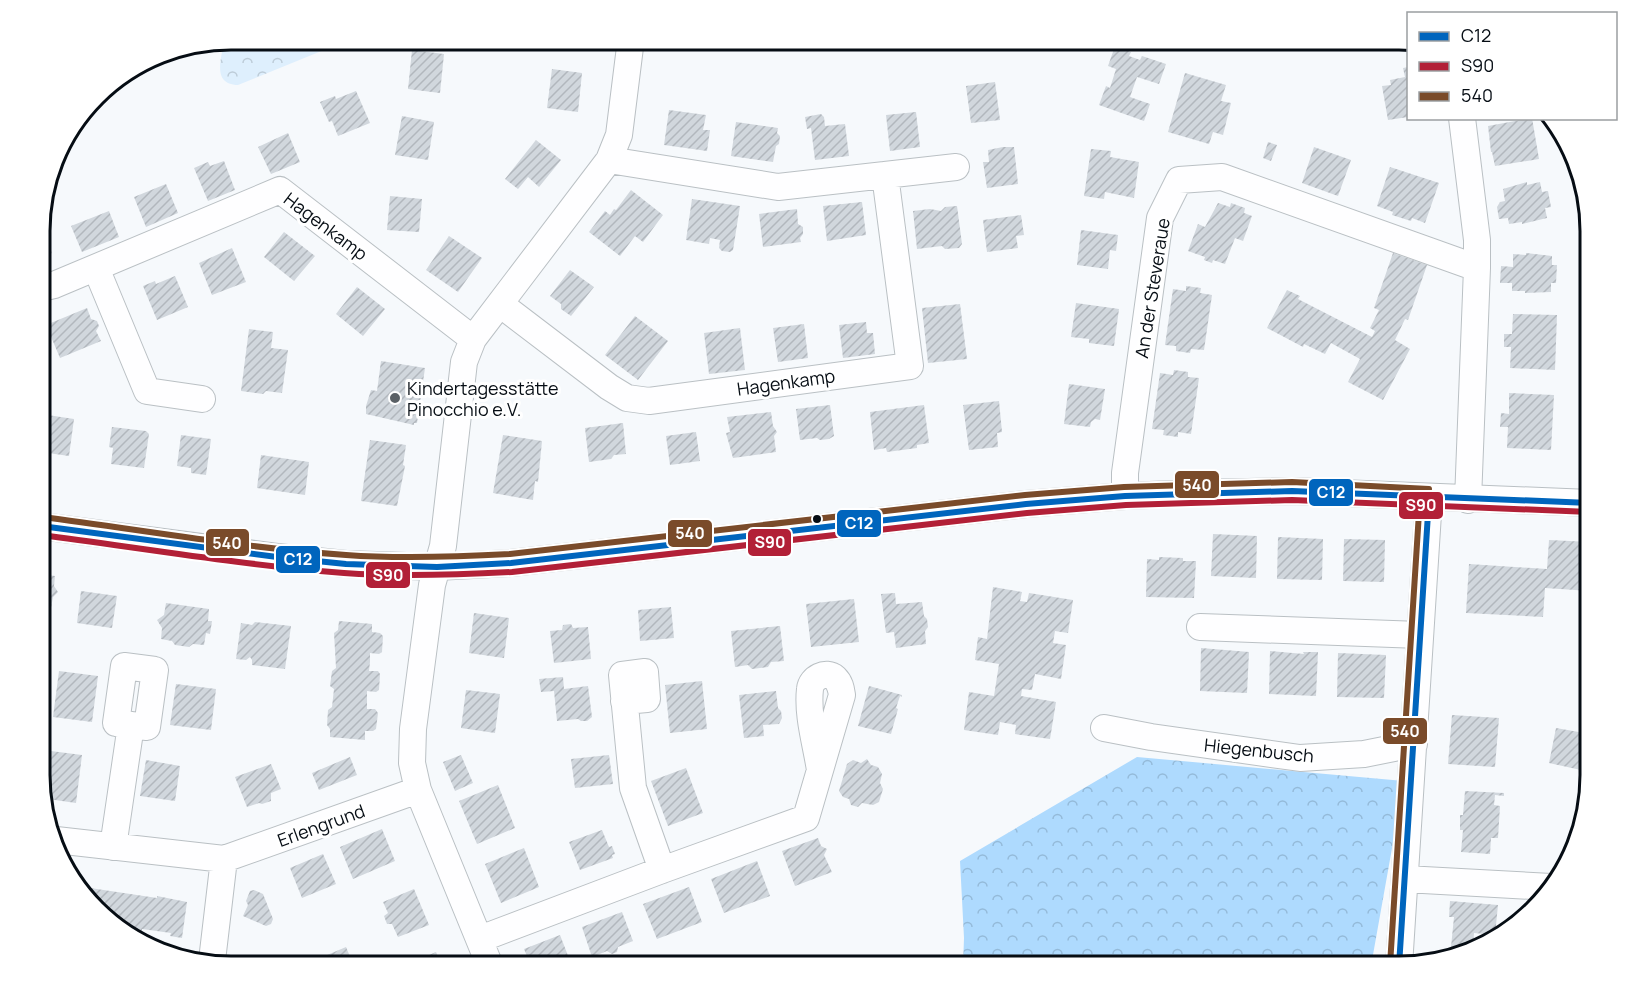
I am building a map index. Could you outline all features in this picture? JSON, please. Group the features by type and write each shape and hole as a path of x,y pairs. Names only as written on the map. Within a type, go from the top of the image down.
{"street":[{"path":"486,956 418,790 412,763 413,729 432,585 443,546 464,362 473,339 609,160 618,135 630,50"},
{"path":"1462,120 1477,240 1468,500"},
{"path":"609,160 778,187 956,167"},
{"name":"Hagenkamp","path":"500,304 609,387 627,398 649,400 910,366 885,175"},
{"name":"An der Steveraue","path":"1125,496 1125,473 1160,218 1179,180 1222,177 1477,268"},
{"name":"Hagenkamp","path":"50,286 280,190 473,339"},
{"path":"96,268 147,391 202,399"},
{"path":"50,526 277,557 346,564 437,567 511,563 1026,504 1125,496 1292,491 1468,500 1579,503"},
{"path":"1400,955 1429,498"},
{"path":"1200,627 1420,635"},
{"path":"624,701 633,788 662,870"},
{"path":"113,847 131,725"},
{"name":"Hiegenbusch","path":"1104,728 1150,737 1300,758 1364,754 1414,744"},
{"path":"480,939 662,870 806,819 820,770"},
{"name":"Erlengrund","path":"62,841 224,859 418,790"},
{"path":"213,952 224,859"},
{"path":"1405,879 1539,888"}],"green space":[{"path":"222,50 324,50 238,85 224,80 221,75"},
{"path":"1137,757 1404,781 1373,955 963,955 960,861"}],"building":[{"path":"412,50 444,54 440,93 408,89"},
{"path":"1114,50 1126,50 1131,52 1129,56 1140,60 1142,56 1166,64 1159,84 1137,77 1130,97 1150,104 1144,121 1099,105 1106,86 1110,88 1116,69 1108,66"},
{"path":"1407,67 1407,117 1388,120 1382,86 1391,85 1390,80 1405,77 1403,68"},
{"path":"552,69 582,73 578,112 547,108"},
{"path":"1185,73 1226,85 1221,101 1231,103 1223,135 1213,132 1209,144 1168,132"},
{"path":"995,82 1000,120 971,123 966,86"},
{"path":"356,91 370,123 338,136 320,102 335,96 336,99"},
{"path":"669,110 706,115 703,130 710,130 707,151 664,145"},
{"path":"916,112 920,147 890,151 886,115"},
{"path":"821,114 824,117 825,126 845,124 849,156 815,160 811,128 807,129 805,117"},
{"path":"402,116 434,122 428,160 395,155"},
{"path":"1532,120 1539,159 1495,166 1488,126"},
{"path":"736,122 778,128 779,144 776,146 773,162 731,156"},
{"path":"288,133 300,162 271,174 258,147"},
{"path":"536,140 561,160 539,187 528,177 518,189 505,179"},
{"path":"1268,142 1277,145 1271,161 1263,158"},
{"path":"1014,147 1018,184 987,188 983,162 989,162 988,150"},
{"path":"1314,147 1351,160 1338,196 1302,183"},
{"path":"1091,149 1111,151 1110,157 1139,162 1134,198 1105,192 1104,199 1084,196"},
{"path":"224,161 235,190 208,201 194,168 208,162 210,166"},
{"path":"1390,167 1439,183 1425,223 1392,215 1393,212 1377,206"},
{"path":"1527,182 1527,185 1540,182 1542,192 1548,191 1551,207 1545,208 1547,218 1522,224 1522,222 1509,224 1508,218 1499,219 1497,207 1500,202 1505,201 1503,189"},
{"path":"166,184 178,213 146,227 134,197"},
{"path":"631,190 663,215 643,242 635,236 620,256 589,232 605,211 610,215 614,209 616,210"},
{"path":"390,196 422,199 419,232 387,230"},
{"path":"692,199 740,206 733,250 722,251 719,248 720,240 710,238 709,244 686,240"},
{"path":"862,202 866,235 827,241 823,206"},
{"path":"1218,203 1230,207 1231,203 1245,208 1244,213 1252,216 1243,241 1235,238 1225,264 1213,260 1212,263 1204,260 1205,257 1188,251 1198,224 1205,227"},
{"path":"957,206 962,244 959,248 945,249 942,246 917,249 913,211 930,209 941,211 945,207"},
{"path":"797,209 798,224 803,227 801,242 763,247 759,214"},
{"path":"109,211 119,237 82,252 71,226"},
{"path":"1021,215 1024,235 1016,236 1018,248 987,252 983,220"},
{"path":"1081,230 1118,235 1116,251 1110,250 1108,269 1077,265"},
{"path":"284,232 315,256 294,281 264,257"},
{"path":"449,236 482,258 458,292 426,270"},
{"path":"232,248 246,282 212,295 199,263"},
{"path":"1393,253 1427,265 1408,320 1405,319 1395,340 1410,349 1383,400 1348,382 1360,359 1331,343 1325,354 1304,344 1303,347 1267,328 1287,290 1300,296 1298,299 1372,337 1375,331 1370,328 1379,310 1374,308"},
{"path":"1526,253 1552,256 1552,265 1557,265 1556,283 1551,283 1551,292 1512,291 1512,283 1500,283 1501,266 1513,267 1513,254 1526,255"},
{"path":"570,270 594,287 571,316 561,309 561,304 550,296"},
{"path":"175,276 188,307 157,320 143,286 155,281 156,284"},
{"path":"1186,286 1201,288 1200,293 1212,295 1204,350 1191,349 1190,353 1176,351 1176,346 1165,345 1173,289 1186,291"},
{"path":"357,287 385,309 363,336 336,314"},
{"path":"1076,303 1119,309 1114,346 1089,343 1089,339 1071,337"},
{"path":"960,304 967,359 928,363 922,308"},
{"path":"87,308 91,319 97,321 99,326 96,331 101,341 60,358 50,334 50,323"},
{"path":"1513,314 1557,315 1555,370 1510,368 1511,347 1504,347 1504,334 1512,334"},
{"path":"635,316 668,341 638,380 605,355"},
{"path":"866,322 867,333 873,333 875,354 843,358 839,325"},
{"path":"804,324 808,358 778,362 773,328"},
{"path":"740,328 745,370 709,374 704,333"},
{"path":"249,329 273,332 271,348 288,350 282,393 266,391 263,394 241,391"},
{"name":"Kindertagesstätte Pinocchio e.V.","path":"381,361 425,368 417,423 414,425 366,414 371,390 377,391"},
{"path":"1174,370 1188,372 1188,377 1199,378 1191,434 1178,432 1178,437 1163,435 1164,430 1152,429 1160,373 1173,375"},
{"path":"1069,384 1105,389 1100,420 1095,419 1091,422 1090,427 1064,424"},
{"path":"1509,393 1554,395 1551,450 1507,448 1508,427 1500,427 1501,413 1509,414"},
{"path":"999,401 1002,432 997,433 998,447 969,450 963,405"},
{"path":"830,405 834,436 829,439 800,440 796,409"},
{"path":"924,405 929,443 917,445 917,448 887,452 886,448 874,450 870,412"},
{"path":"771,412 773,426 777,432 774,436 776,452 733,458 726,433 730,432 727,417"},
{"path":"50,415 74,419 69,456 50,453"},
{"path":"623,423 626,454 589,462 585,428"},
{"path":"112,427 146,431 149,434 144,468 111,464 113,448 109,447"},
{"path":"696,432 700,461 670,465 666,436"},
{"path":"181,435 211,439 206,475 191,473 191,468 177,466"},
{"path":"503,435 542,441 538,482 535,481 533,500 493,493"},
{"path":"370,440 406,445 403,465 405,466 397,506 361,501"},
{"path":"261,455 309,462 305,495 257,488"},
{"path":"1213,534 1257,536 1256,578 1211,576"},
{"path":"1278,537 1323,539 1322,580 1277,579"},
{"path":"1344,539 1385,540 1384,582 1343,581"},
{"path":"1549,540 1579,541 1579,590 1545,588 1543,617 1466,613 1469,564 1547,569"},
{"path":"1159,557 1196,561 1194,598 1146,597 1147,559 1159,560"},
{"path":"50,575 55,576 54,586 58,592 53,597 50,613"},
{"path":"993,587 1022,592 1020,601 1027,602 1029,593 1073,600 1068,633 1055,631 1053,643 1066,645 1061,679 1035,674 1032,690 1022,689 1021,696 1056,702 1050,739 1015,734 1016,725 1000,722 998,735 964,730 969,692 994,696 999,664 975,660 978,637 987,639"},
{"path":"81,591 117,596 112,628 77,623"},
{"path":"895,593 896,604 922,602 928,627 925,631 926,644 896,648 894,632 886,633 881,594"},
{"path":"854,599 859,642 811,647 806,604"},
{"path":"166,603 209,609 208,621 212,621 210,634 206,633 204,645 193,644 189,647 175,645 172,641 161,639 162,628 157,620 164,615"},
{"path":"671,607 674,638 640,641 638,610"},
{"path":"474,613 509,618 504,658 469,653"},
{"path":"339,621 372,624 372,632 383,636 382,652 370,653 369,671 378,671 380,674 379,690 367,691 367,709 375,709 378,713 376,729 365,731 365,740 330,737 330,729 327,725 328,710 332,707 334,689 330,686 332,671 336,668 334,633 338,630"},
{"path":"255,622 291,626 285,669 252,665 250,657 246,660 236,659 241,623 252,625"},
{"path":"571,624 573,628 588,627 591,659 554,663 550,631 562,630 563,625"},
{"path":"780,626 784,661 771,662 768,667 752,669 748,665 735,667 731,631"},
{"path":"1201,648 1249,652 1247,693 1200,691"},
{"path":"1270,651 1304,654 1303,652 1318,652 1316,696 1269,694"},
{"path":"1338,653 1386,655 1384,698 1337,697"},
{"path":"59,671 98,676 92,722 53,717"},
{"path":"563,677 564,689 588,686 592,717 587,721 578,719 557,721 554,691 541,692 539,679"},
{"path":"702,681 707,729 670,733 665,685"},
{"path":"176,684 216,689 211,730 170,725"},
{"path":"869,686 902,695 896,708 898,709 891,734 858,726"},
{"path":"466,690 500,694 495,733 461,728"},
{"path":"776,691 782,718 779,724 763,725 764,736 744,738 739,695"},
{"path":"1452,715 1499,718 1495,767 1448,764"},
{"path":"1556,728 1579,732 1579,770 1549,763"},
{"path":"50,751 82,755 76,803 51,799"},
{"path":"461,755 473,783 455,791 443,762"},
{"path":"609,755 613,784 575,788 571,759"},
{"path":"350,757 357,775 319,790 312,773"},
{"path":"867,759 871,765 878,767 882,774 880,783 883,789 879,802 873,805 862,803 858,807 851,805 849,799 843,797 839,791 847,764 853,760 861,763"},
{"path":"146,760 180,766 175,801 140,796"},
{"path":"271,764 281,789 271,793 271,801 247,807 235,777"},
{"path":"686,768 703,813 668,826 651,781"},
{"path":"498,785 515,828 477,844 459,801"},
{"path":"1465,791 1504,793 1504,796 1495,795 1494,805 1500,806 1498,838 1491,838 1490,854 1461,852 1463,830 1460,830 1460,815 1463,815"},
{"path":"382,829 395,861 353,879 340,847"},
{"path":"602,830 609,847 612,846 615,854 612,855 613,858 580,870 569,842"},
{"path":"818,838 821,846 827,849 824,855 832,872 795,886 782,851"},
{"path":"524,848 539,887 501,903 485,864"},
{"path":"323,854 336,884 302,898 290,868"},
{"path":"757,861 770,896 724,913 711,879"},
{"path":"689,887 702,922 657,939 643,904"},
{"path":"89,888 187,902 182,938 170,936 171,933 142,929 142,932 120,918"},
{"path":"414,889 429,925 398,937 392,924 387,924 384,916 388,913 383,902"},
{"path":"254,890 263,894 273,919 271,924 266,926 243,916 248,905 246,901 250,891"},
{"path":"1450,901 1498,905 1496,927 1483,934 1474,933 1474,939 1451,947 1454,917 1449,917"},
{"path":"622,912 633,941 618,947 617,952 612,954 607,951 592,956 582,927"},
{"path":"560,935 568,956 527,956 524,949"},
{"path":"346,947 350,956 325,956"}],"transit line":[{"name":"540","path":"50,518 308,552 428,557 510,554 1025,495 1124,487 1292,482 1429,489"},
{"name":"C12","path":"50,527 277,557 346,564 437,567 511,563 1026,504 1125,496 1292,491 1579,503"},
{"name":"540","path":"1391,955 1420,497"},
{"name":"C12","path":"1400,955 1429,498"},
{"name":"S90","path":"50,536 306,570 428,575 512,572 1027,513 1126,505 1292,500 1579,512"}],"place":[{"name":"Kindertagesstätte Pinocchio e.V.","path":"395,398"}]}
